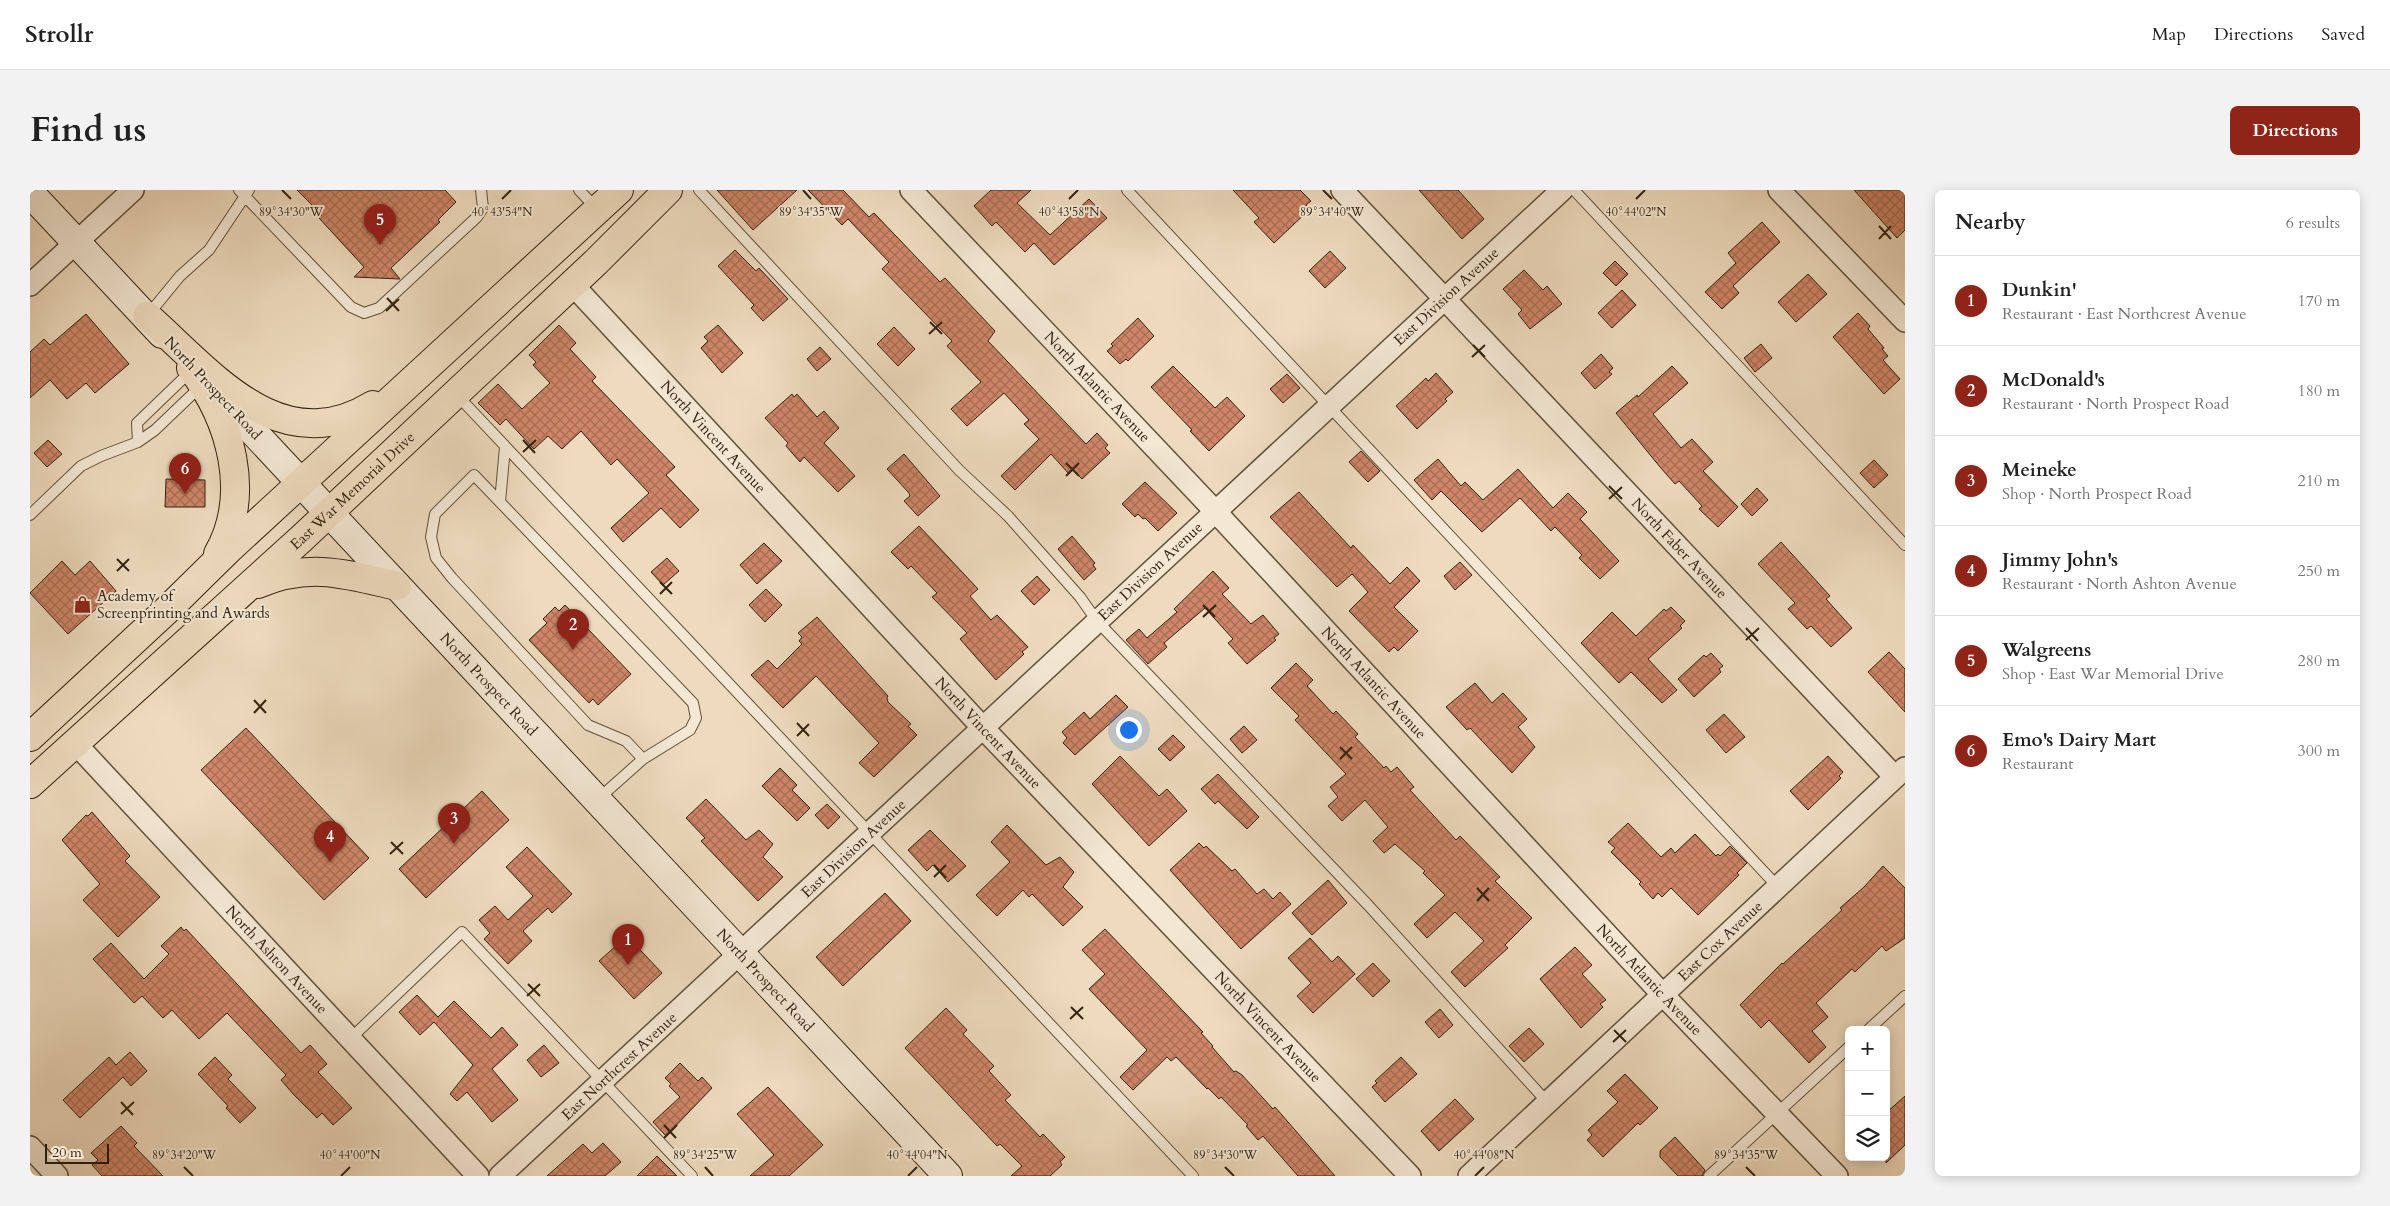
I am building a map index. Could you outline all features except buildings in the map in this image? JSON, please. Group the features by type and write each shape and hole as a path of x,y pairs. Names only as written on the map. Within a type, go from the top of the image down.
{"highway":[{"path":"30,737 301,482 618,190"},
{"name":"East War Memorial Drive","path":"30,784 329,513 572,284 668,190"},
{"path":"147,316 185,351 253,406 285,421 324,422 355,415 379,402 514,287"},
{"path":"184,593 218,554 229,530 235,509 235,484 231,450 217,410 194,372"},
{"path":"245,590 271,578 294,572 319,570 397,586"}],"main road":[{"name":"North Prospect Road","path":"30,194 147,316 194,372 301,482 948,1176"}],"street":[{"path":"30,285 132,190"},
{"name":"North Atlantic Avenue","path":"911,190 1214,510 1663,995 1837,1176"},
{"name":"North Faber Avenue","path":"1342,190 1443,300 1900,772"},
{"name":"East Division Avenue","path":"740,955 984,728 1214,510 1564,190"},
{"path":"1780,190 1905,320"},
{"name":"North Vincent Avenue","path":"572,284 984,728 1410,1176"},
{"name":"North Ashton Avenue","path":"75,743 478,1176"},
{"name":"East Cox Avenue","path":"1468,1176 1900,772"},
{"name":"East Northcrest Avenue","path":"500,1176 740,955"},
{"path":"30,1147 57,1176"}],"lane":[{"path":"147,316 180,276 209,250 244,192 351,307 364,313 379,308 477,217 483,208 481,190"},
{"path":"579,190 598,209"},
{"path":"700,190 959,470 1008,516 1080,597 1096,621 1368,906 1547,1102"},
{"path":"1128,190 1778,887"},
{"path":"1564,190 1905,545"},
{"path":"138,442 137,423 194,372"},
{"path":"30,515 81,466 138,442 155,430 194,372"},
{"path":"456,394 1193,1176"},
{"path":"500,502 504,446"},
{"path":"596,800 644,759 690,730 696,718 694,703 474,475 435,514 431,537 436,558 452,578 588,725 626,741 644,759"},
{"path":"350,1039 462,932 692,1176"},
{"path":"1872,1026 1905,996"},
{"path":"1709,1176 1845,1051"}],"place":[{"name":"Walgreens","path":"380,245"},
{"name":"Emo's Dairy Mart","path":"185,494"},
{"name":"Academy of Screenprinting and Awards","path":"83,605"},
{"name":"McDonald's","path":"573,650"},
{"name":"Meineke","path":"454,844"},
{"name":"Jimmy John's","path":"330,862"},
{"name":"Dunkin'","path":"628,965"}]}
